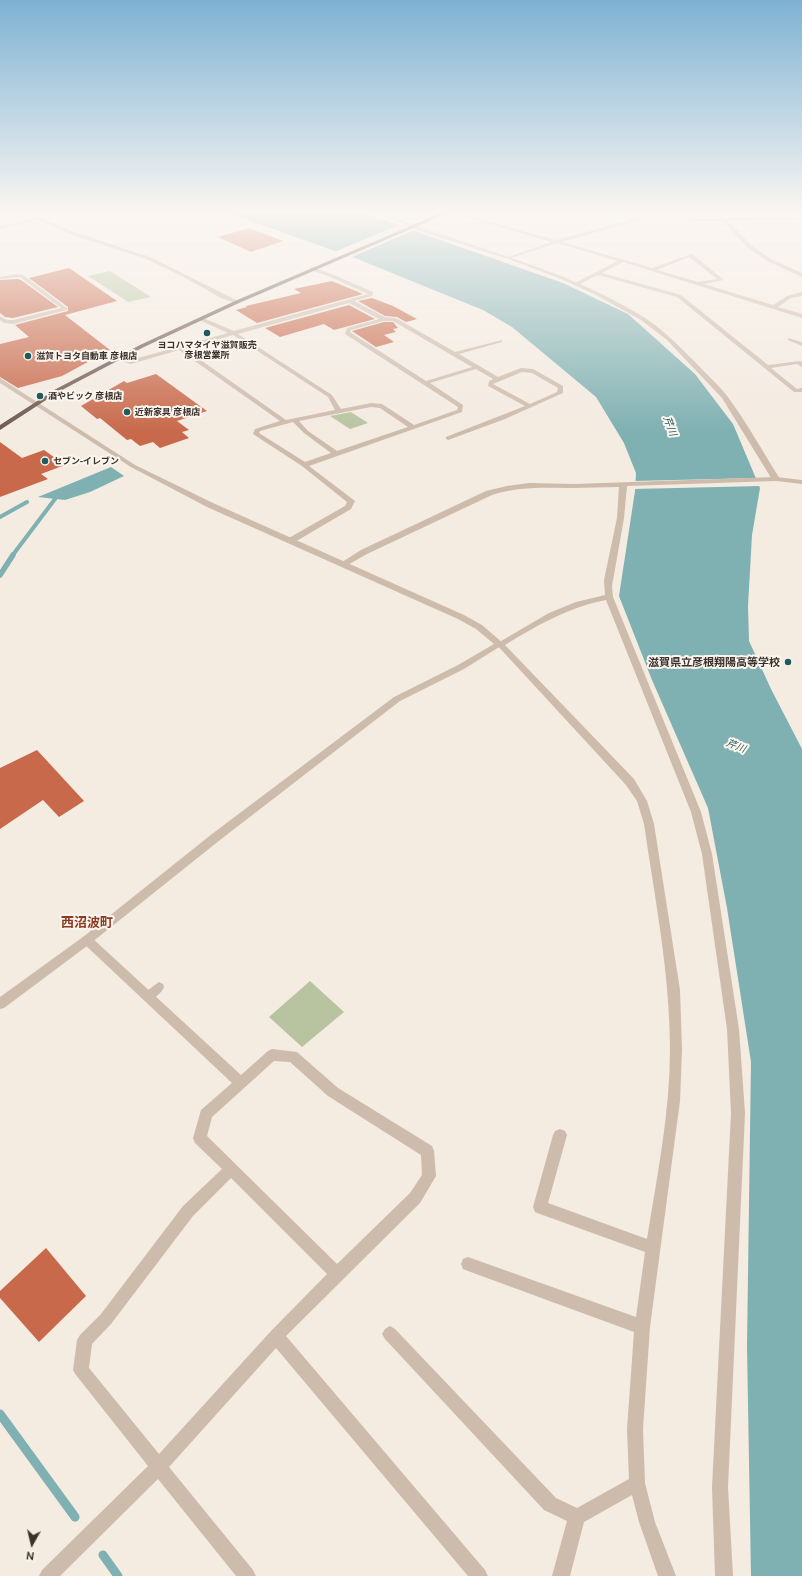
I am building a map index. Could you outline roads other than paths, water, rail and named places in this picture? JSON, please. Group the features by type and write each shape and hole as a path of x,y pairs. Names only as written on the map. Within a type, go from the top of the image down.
{"highway":[{"path":"0,428 58,390 201,319 273,287"}],"street":[{"path":"204,287 222,297 237,302"},
{"path":"118,359 131,362 370,295 371,293 356,287"},
{"path":"581,287 626,308 669,339 725,397 776,479"},
{"path":"645,287 679,296 796,391 802,390"},
{"path":"706,287 802,316"},
{"path":"774,307 789,297 802,294"},
{"path":"350,301 384,318 394,319 497,379"},
{"path":"304,465 460,411 461,406 347,334 350,329 384,318"},
{"path":"201,319 234,333 330,396 339,411"},
{"path":"790,339 802,344"},
{"path":"454,354 500,341"},
{"path":"180,348 285,422"},
{"path":"766,367 798,362 802,365"},
{"path":"425,383 477,367"},
{"path":"448,438 503,418 560,393 561,387 533,371 521,370 497,379 491,382 490,385 530,406"},
{"path":"0,380 38,403 133,466 210,505 461,617 479,627 500,644 630,782 642,801 649,824 674,990 676,1050 674,1100 642,1327 635,1429 637,1483 647,1522 667,1576"},
{"path":"290,541 348,507 351,501 304,465 256,434 260,428 371,405 382,406 413,427"},
{"path":"294,420 306,432 337,454"},
{"path":"343,564 364,552 489,493 507,488 529,485 574,486 776,479 801,481"},
{"path":"628,483 624,497 607,590 696,812 707,854 733,1029 738,1113 720,1487 724,1576"},
{"path":"0,1004 87,940 216,837 397,699 461,667 555,612 590,600 609,597"},
{"path":"87,940 240,1082"},
{"path":"48,1576 158,1467 276,1336 336,1274 415,1198 429,1176 427,1151 333,1092 294,1056 272,1055 206,1114 200,1138 336,1274"},
{"path":"560,1136 540,1207 653,1248"},
{"path":"230,1169 188,1211 106,1319 85,1340 81,1370 247,1576"},
{"path":"468,1264 642,1327"},
{"path":"390,1334 550,1504 577,1517"},
{"path":"276,1336 479,1576"},
{"path":"561,1576 577,1517 637,1483"}],"lane":[{"path":"0,318 6,322 13,322 65,309 35,287"},
{"path":"148,996 159,987"}],"water":[{"name":"芹川","path":"425,287 570,287 628,314 695,374 733,424 760,488 752,535 748,606 749,641 771,689 802,749 802,1576 751,1576 747,1346 751,1062 727,908 708,808 652,680 619,596 635,491 636,473 624,443 596,397 512,327 483,310"},
{"path":"111,467 124,476 90,492 65,500 38,497"}],"waterway":[{"path":"12,556 55,499"},
{"path":"0,517 27,502"},
{"path":"0,575 13,555"},
{"path":"0,1414 75,1517"},
{"path":"103,1555 118,1576"}],"place":[{"name":"ヨコハマタイヤ滋賀販売 彦根営業所","path":"207,333"},
{"name":"滋賀トヨタ自動車 彦根店","path":"28,356"},
{"name":"酒やビック 彦根店","path":"40,396"},
{"name":"近新家具 彦根店","path":"127,412"},
{"name":"セブン-イレブン","path":"45,461"},
{"name":"滋賀県立彦根翔陽高等学校","path":"788,662"}],"district":[{"name":"西沼波町","path":"87,923"}]}
